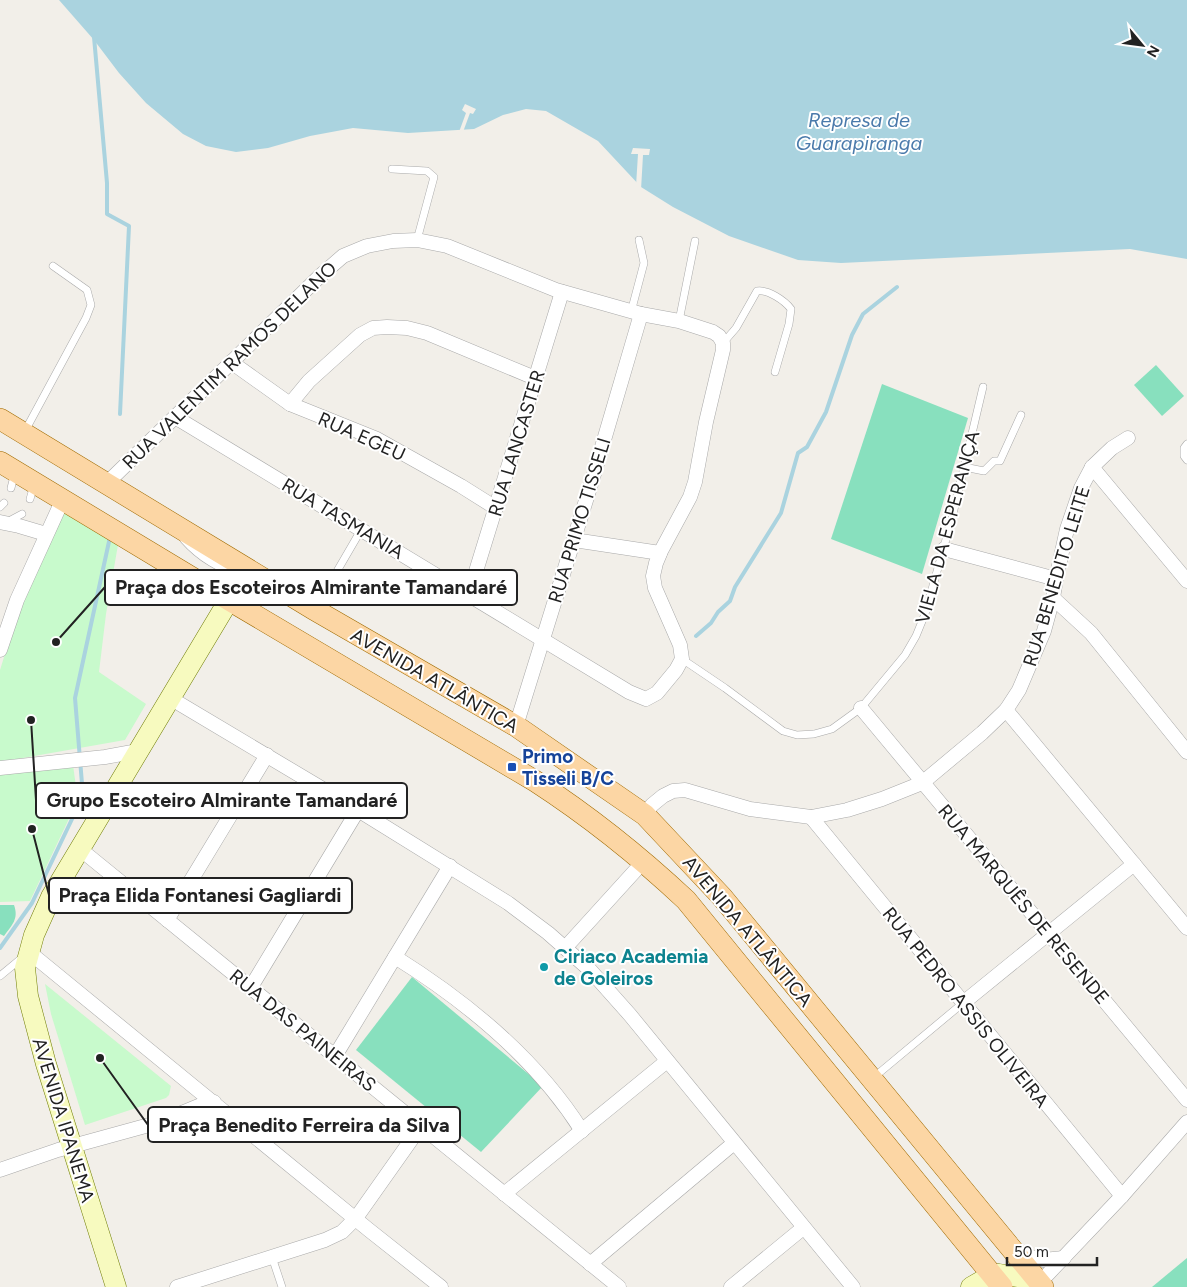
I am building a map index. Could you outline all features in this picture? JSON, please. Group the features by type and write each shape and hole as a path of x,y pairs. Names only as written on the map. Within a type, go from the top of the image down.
{"main road":[{"name":"AVENIDA ATLÂNTICA","path":"0,419 315,610 516,726 645,815 722,897 1040,1284"},
{"name":"AVENIDA ATLÂNTICA","path":"16,479 63,499 229,600 535,781 572,805 644,861 686,900 997,1281"},
{"path":"229,600 241,580 245,578 267,581"}],"street":[{"name":"RUA VALENTIM RAMOS DELANO","path":"107,483 320,276 343,256 367,246 393,241 417,240 447,246 562,292 713,332 719,336 724,344"},
{"name":"RUA LANCASTER","path":"470,594 562,292"},
{"name":"RUA PRIMO TISSELI","path":"516,726 574,540 636,313"},
{"path":"290,404 309,381 360,334 373,328 408,328 427,333 535,378"},
{"path":"682,660 680,645 661,611 653,576 660,553 690,497 695,482 706,422 724,344"},
{"name":"RUA EGEU","path":"231,362 290,404 377,439 496,508"},
{"name":"RUA TASMANIA","path":"175,417 470,594 613,683 646,699 657,693 682,660"},
{"name":"RUA BENEDITO LEITE","path":"645,815 662,796 673,791 684,790 750,809 811,817 856,808 922,783 976,739 1006,710 1025,679 1044,631 1053,598 1067,529 1081,488 1092,467 1112,448 1128,438"},
{"path":"1092,467 1187,581"},
{"path":"1,645 16,600 63,499"},
{"path":"2,523 46,534"},
{"path":"574,540 660,553"},
{"path":"944,549 1056,579"},
{"path":"1053,598 1091,633 1187,752"},
{"name":"AVENIDA IPANEMA","path":"116,1287 46,1064 28,996 25,968 34,935 51,897 229,600"},
{"path":"170,698 508,902 548,933 590,970 617,1000 853,1287"},
{"name":"RUA MARQUÊS DE RESENDE","path":"861,708 1187,1100"},
{"path":"1006,710 1187,928"},
{"path":"0,768 138,751"},
{"path":"167,920 267,755"},
{"path":"251,987 358,810"},
{"name":"RUA PEDRO ASSIS OLIVEIRA","path":"811,817 1122,1196"},
{"name":"RUA DAS PAINEIRAS","path":"80,849 619,1287"},
{"path":"565,948 644,861"},
{"path":"963,1003 1134,864"},
{"path":"335,1056 450,866"},
{"path":"30,952 441,1287"},
{"path":"394,957 460,1001 491,1026 540,1076 572,1115 582,1131"},
{"path":"504,1194 667,1061"},
{"path":"0,1170 72,1146 160,1122 214,1102"},
{"path":"971,1287 997,1281 1004,1274 1040,1284 1122,1196 1187,1122"},
{"path":"177,1287 333,1237 342,1232 356,1218 421,1126"},
{"path":"590,1264 734,1143"},
{"path":"731,1287 804,1228"},
{"path":"1015,1253 1043,1260 1064,1258"}],"lane":[{"path":"392,169 427,171 434,177 417,240"},
{"path":"636,313 644,263 640,240"},
{"path":"679,322 695,241"},
{"path":"24,433 86,318 91,305 87,290 53,266"},
{"path":"724,344 736,328 757,291 762,290 786,303 791,309 789,324 775,372"},
{"name":"VIELA DA ESPERANÇA","path":"682,660 726,688 770,724 782,731 796,735 814,734 832,729 861,708 905,655 916,636 925,614 944,549 983,386"},
{"path":"964,466 984,471 994,461 1000,461 1021,415"},
{"path":"1187,444 1184,448 1184,456 1187,460"},
{"path":"2,523 22,514"},
{"path":"315,610 362,529"},
{"path":"0,976 30,952"},
{"path":"871,1079 963,1003"},
{"path":"272,1257 282,1287"}],"green space":[{"path":"1156,365 1184,396 1162,416 1134,385"},
{"path":"882,384 968,418 922,574 831,539"},
{"path":"64,506 119,539 106,614 99,672 146,704 125,740 0,762 0,670 18,612"},
{"path":"73,765 77,794 75,806 30,901 0,902 0,772"},
{"path":"0,905 14,905 16,914 14,922 4,936 0,934"},
{"path":"412,977 543,1086 481,1152 356,1050"},
{"path":"45,984 171,1086 169,1095 166,1098 85,1125 51,1014"},
{"path":"1187,1258 1187,1287 1152,1287"}],"water":[{"name":"Represa de Guarapiranga","path":"59,0 1187,0 1187,259 1130,249 841,263 798,260 729,236 673,207 641,187 598,141 546,111 526,109 503,115 474,129 408,133 353,128 310,136 268,148 236,152 206,146 183,134 146,103"}],"pier":[{"path":"465,104 476,109 473,114 470,113 463,132 459,132 466,113 462,110"},
{"path":"633,148 650,149 649,155 643,155 641,190 636,186 638,154 631,154"}],"waterway":[{"path":"94,37 107,183 107,214 129,226 120,414"},
{"path":"696,636 711,623 718,612 730,601 735,587 781,513 798,453 807,447 826,412 852,335 863,314 897,287"},
{"path":"0,948 32,903 83,796 75,698 110,537"}],"place":[{"name":"Praça dos Escoteiros Almirante Tamandaré","path":"56,642"},
{"name":"Grupo Escoteiro Almirante Tamandaré","path":"31,720"},
{"name":"Primo Tisseli B/C","path":"512,767"},
{"name":"Praça Elida Fontanesi Gagliardi","path":"32,829"},
{"name":"Ciriaco Academia de Goleiros","path":"544,967"},
{"name":"Praça Benedito Ferreira da Silva","path":"100,1058"}]}
